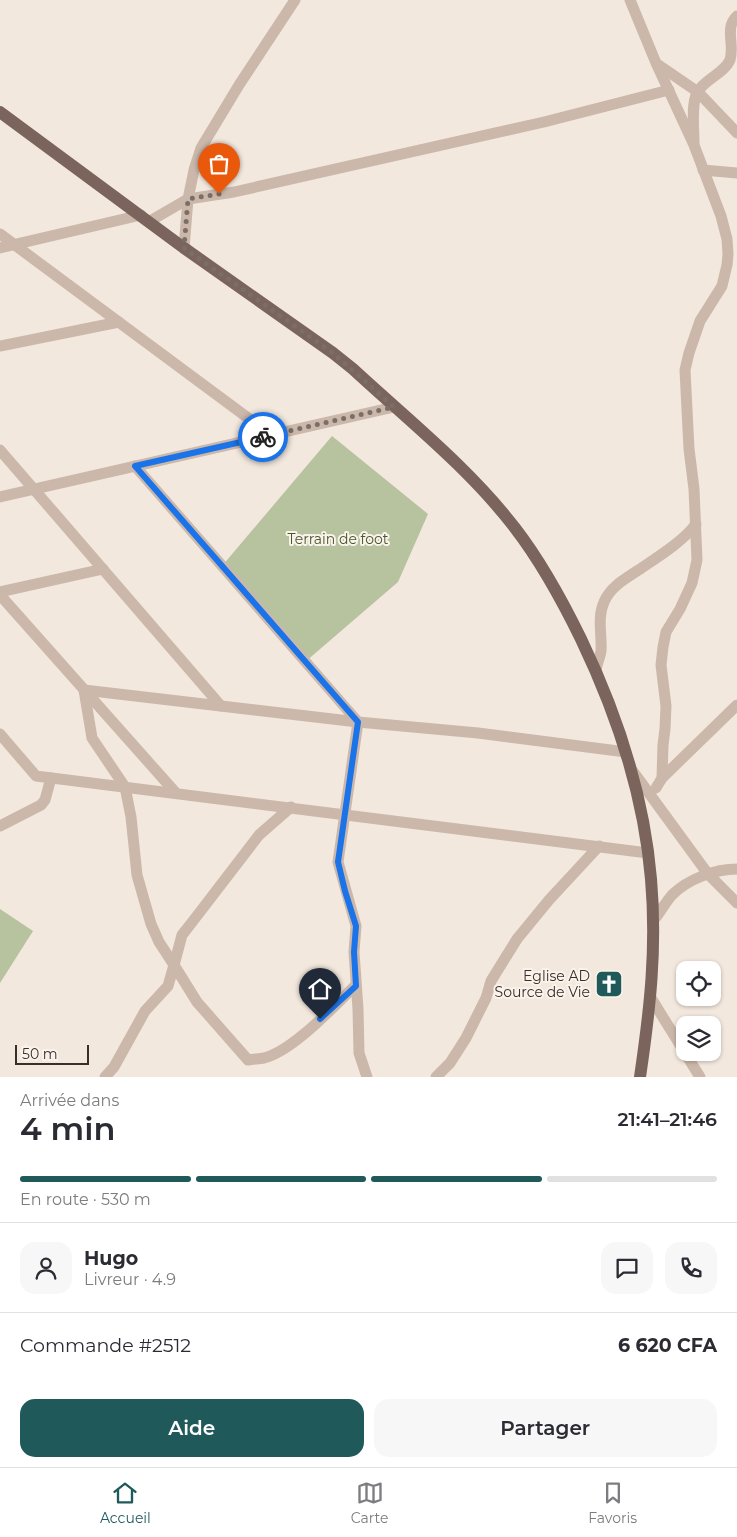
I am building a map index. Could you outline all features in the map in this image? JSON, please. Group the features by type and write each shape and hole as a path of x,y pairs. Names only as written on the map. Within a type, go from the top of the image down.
{"main road":[{"path":"0,112 184,248 333,353 478,485 515,528 556,588 596,670 626,752 648,853 653,921 651,998 640,1077"}],"street":[{"path":"184,248 188,199 201,148 239,85 295,0"},
{"path":"630,0 694,145 721,216 727,239 728,254 728,265 722,286 700,320 685,370 689,448 693,473 698,549 695,571 686,596 666,632 662,648 661,666 666,706 659,783 737,705"},
{"path":"694,145 695,103 698,92 725,67 730,59 730,27 737,16"},
{"path":"656,62 698,92 737,133"},
{"path":"0,248 145,218 188,199 234,192 534,124 669,90"},
{"path":"703,170 737,172"},
{"path":"0,234 270,435"},
{"path":"0,346 119,322"},
{"path":"0,497 394,407"},
{"path":"0,450 221,706"},
{"path":"135,466 358,722 338,862 356,926 354,952 359,1053 367,1077"},
{"path":"596,670 601,649 601,610 607,596 617,584 690,532 696,524"},
{"path":"103,569 0,594 175,792"},
{"path":"84,690 358,722 478,733 626,752"},
{"path":"84,690 92,738 125,787 131,817 137,875 151,924 159,942 197,1002 248,1060 274,1055 296,1041 356,986"},
{"path":"0,734 36,776 648,853"},
{"path":"631,769 708,874 737,903"},
{"path":"0,826 41,806 45,800 51,778"},
{"path":"105,1077 114,1067 145,1011 168,986 182,935 259,835 291,807"},
{"path":"436,1077 450,1063 466,1038 486,998 491,981 517,938 599,846"},
{"path":"653,921 672,896 684,886 708,874 728,869 737,869"},
{"path":"651,998 700,1077"}],"green space":[{"name":"Terrain de foot","path":"332,436 428,514 398,582 305,662 222,566"},
{"path":"0,909 33,931 0,983"}],"way so far":[{"path":"219,194 188,199 184,248 333,353 394,407 263,437"}],"place":[{"name":"Eglise AD Source de Vie","path":"609,984"}],"route":[{"path":"263,437 135,466 358,722 338,862 356,926 354,952 356,986 320,1019"}]}
